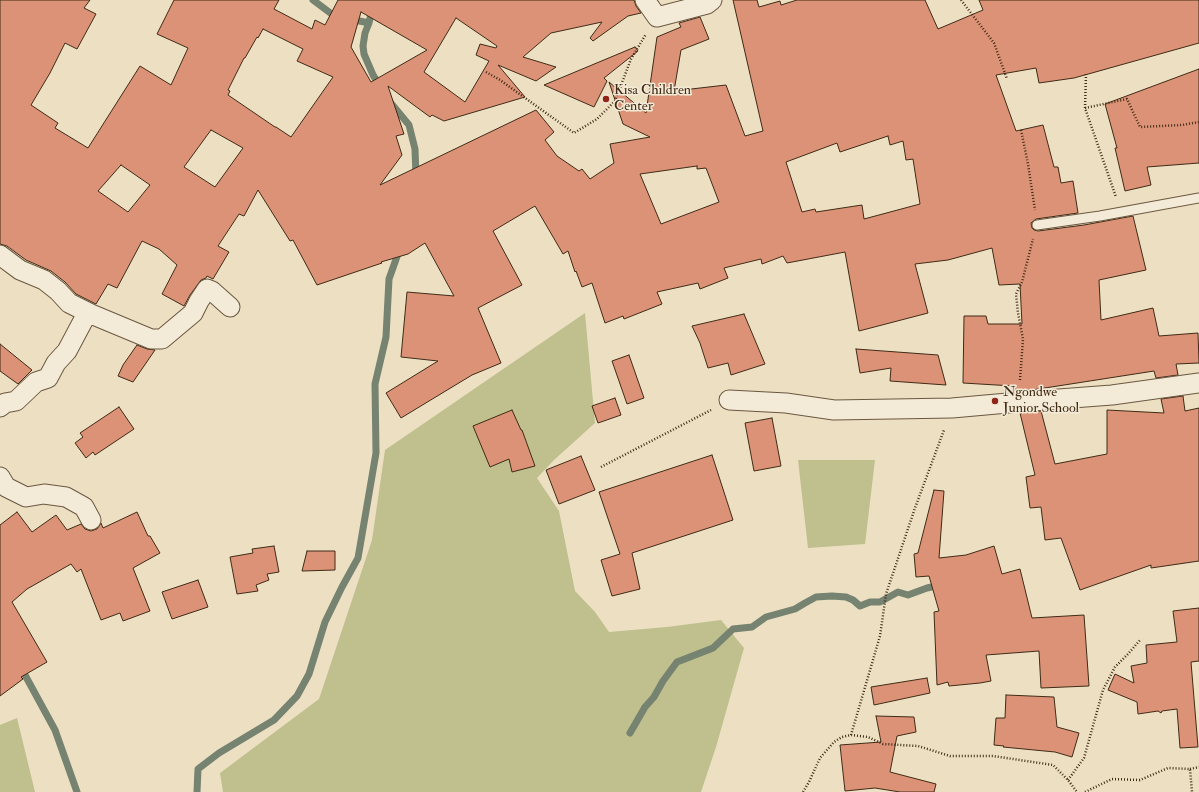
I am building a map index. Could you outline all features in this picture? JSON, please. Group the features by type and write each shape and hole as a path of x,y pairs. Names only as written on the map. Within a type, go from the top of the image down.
{"street":[{"path":"645,0 657,17 707,4 712,0"},
{"path":"0,255 20,270 44,280 58,290 69,303 91,314 151,339 162,339 193,313 207,289 212,291 230,307"},
{"path":"0,407 5,403 16,401 36,382 48,378 56,363 68,351 84,319 91,314"},
{"path":"729,400 786,403 834,410 952,408 1112,395 1199,382"},
{"path":"0,477 6,487 26,497 44,494 66,497 84,507 91,520"}],"lane":[{"path":"1037,224 1122,212 1199,198"}],"path":[{"path":"960,0 994,43 1007,79"},
{"path":"486,72 500,80 574,133 597,119 616,101 631,59 657,17"},
{"path":"1086,74 1085,108 1122,212"},
{"path":"1085,108 1127,99 1140,127 1182,125 1199,122"},
{"path":"1019,402 1023,339 1016,294 1022,282 1037,224 1021,130"},
{"path":"601,468 729,400"},
{"path":"851,735 880,636 886,594 915,508 952,408"},
{"path":"1068,780 1084,758 1103,690 1115,667 1141,638"},
{"path":"803,792 820,758 834,742 842,737 851,735 868,737 883,744 918,746 950,756 993,756 1053,765 1068,780 1077,792"},
{"path":"1085,792 1112,778 1140,780 1168,768 1190,769 1199,767"},
{"path":"1190,769 1192,792"}],"green space":[{"path":"585,313 595,423 554,460 537,478 559,511 575,591 595,612 609,632 667,627 721,620 744,648 716,747 701,792 223,792 220,773 319,699 372,540 385,450"},
{"path":"798,460 875,460 865,544 808,548"},
{"path":"17,718 35,792 0,792 0,725"}],"building":[{"path":"0,0 90,0 84,8 96,14 77,49 65,43 50,73 31,105 58,123 55,128 88,148 140,66 171,85 188,48 157,34 174,0 279,0 274,9 312,29 315,20 325,25 338,0 634,0 641,13 628,16 593,41 590,38 602,22 551,33 523,57 556,67 536,81 498,65 525,97 444,121 432,115 430,117 388,86 404,134 396,136 402,155 380,185 536,110 554,132 545,140 557,156 579,171 582,169 590,179 614,163 610,144 650,137 623,124 609,82 646,113 657,37 681,27 679,23 700,17 709,39 681,50 674,91 726,85 745,136 763,131 733,0 757,0 759,7 780,1 781,5 797,0 925,0 938,29 983,10 979,0 1199,0 1199,43 1074,78 1039,83 1036,68 996,75 1016,131 1043,125 1054,167 1058,167 1061,183 1073,181 1078,213 1036,219 1031,223 1032,228 1038,231 1084,225 1133,216 1146,270 1099,280 1101,320 1153,308 1159,336 1198,333 1199,363 1176,364 1178,375 1156,378 1154,371 1032,390 1014,391 1013,386 963,383 964,316 986,316 988,324 1022,324 1020,284 999,285 992,248 948,260 915,264 928,313 859,331 845,252 787,263 783,256 762,264 761,259 724,268 728,278 700,289 698,283 657,292 662,304 624,319 623,316 605,323 592,283 582,287 568,251 563,254 535,206 493,231 522,285 478,308 501,363 472,375 401,418 386,393 438,361 401,357 407,292 454,296 425,243 408,254 317,285 293,240 290,241 258,190 244,216 239,214 218,246 229,252 213,279 207,276 201,280 184,306 162,294 177,265 159,249 142,241 117,288 108,284 96,304 76,294 65,282 51,271 26,260 7,246 0,244","holes":["361,12 427,50 371,82 351,47","456,18 497,46 496,48 480,44 476,55 489,61 465,102 424,72","263,29 303,49 297,61 333,77 291,137 228,95 230,91 228,90 244,58 257,37 258,38","211,130 243,148 215,187 184,167","888,136 890,145 903,141 906,160 913,159 920,204 864,219 862,205 816,212 815,209 802,212 786,162 837,143 840,152","121,165 150,185 128,212 98,191","697,166 697,169 706,168 719,202 661,224 640,174"]},
{"path":"635,47 638,51 604,78 607,81 594,107 544,85"},
{"path":"1199,69 1199,163 1147,167 1151,185 1125,191 1115,148 1117,148 1105,104"},
{"path":"744,314 765,364 731,375 728,363 708,368 700,343 692,326"},
{"path":"0,344 32,370 18,384 0,371"},
{"path":"137,345 155,350 133,382 118,376 123,365"},
{"path":"856,349 938,355 946,385 890,381 891,368 860,373"},
{"path":"629,355 644,398 627,404 612,361"},
{"path":"1183,396 1185,411 1199,408 1199,561 1151,568 1151,565 1080,590 1061,538 1045,540 1041,507 1030,508 1026,477 1035,475 1020,413 1041,411 1055,464 1107,454 1107,410 1164,413 1161,399"},
{"path":"615,398 621,415 598,423 592,406"},
{"path":"119,407 134,429 95,455 93,452 86,458 75,443 83,437 80,433"},
{"path":"512,410 522,430 535,466 512,472 509,459 490,467 473,426"},
{"path":"772,418 781,466 754,471 745,423"},
{"path":"712,455 733,520 632,553 640,589 612,596 601,560 620,554 599,492"},
{"path":"581,456 595,490 559,504 546,470"},
{"path":"934,490 944,491 939,558 966,555 994,546 1002,574 1020,569 1032,618 1084,615 1089,686 1041,688 1039,651 986,655 991,681 949,686 948,682 937,685 934,612 939,611 929,576 916,577 914,554 918,553"},
{"path":"17,512 32,532 56,515 67,530 81,524 85,529 91,531 97,529 101,523 103,528 137,512 148,536 150,536 160,553 133,568 150,611 123,621 120,613 101,620 81,569 77,572 71,564 27,589 12,602 47,662 21,677 23,679 0,696 0,525"},
{"path":"274,546 279,572 267,574 269,580 256,585 258,591 237,594 230,557 253,553 252,549"},
{"path":"307,551 335,551 335,570 302,571"},
{"path":"198,580 208,607 172,619 162,592"},
{"path":"1199,608 1199,661 1191,662 1198,747 1180,748 1177,709 1162,711 1161,713 1158,711 1138,714 1137,702 1108,690 1115,674 1134,683 1131,666 1147,663 1146,645 1177,642 1173,611"},
{"path":"927,678 930,693 874,705 871,687"},
{"path":"1006,695 1054,697 1057,727 1079,733 1072,757 1055,752 994,745 996,718 1005,718"},
{"path":"876,716 914,717 916,732 897,736 890,772 936,784 934,792 900,792 875,788 845,791 840,745 881,742"}],"waterway":[{"path":"313,0 333,15 340,16"},
{"path":"374,0 363,46 364,54 373,75 380,86"},
{"path":"350,19 369,23"},
{"path":"390,102 409,125 415,149 416,176"},
{"path":"197,792 198,769 219,753 274,720 297,696 309,674 325,622 358,558 376,453 375,384 386,337 389,279 400,248"},
{"path":"630,733 645,707 654,697 663,681 677,662 713,648 733,629 752,627 766,617 795,609 816,597 846,597 853,600 860,606 870,602 880,602 898,592 908,595 941,585"},
{"path":"20,667 55,730 77,792"}],"place":[{"name":"Kisa Children Center","path":"606,99"},
{"name":"Ngondwe Junior School","path":"995,401"}]}
